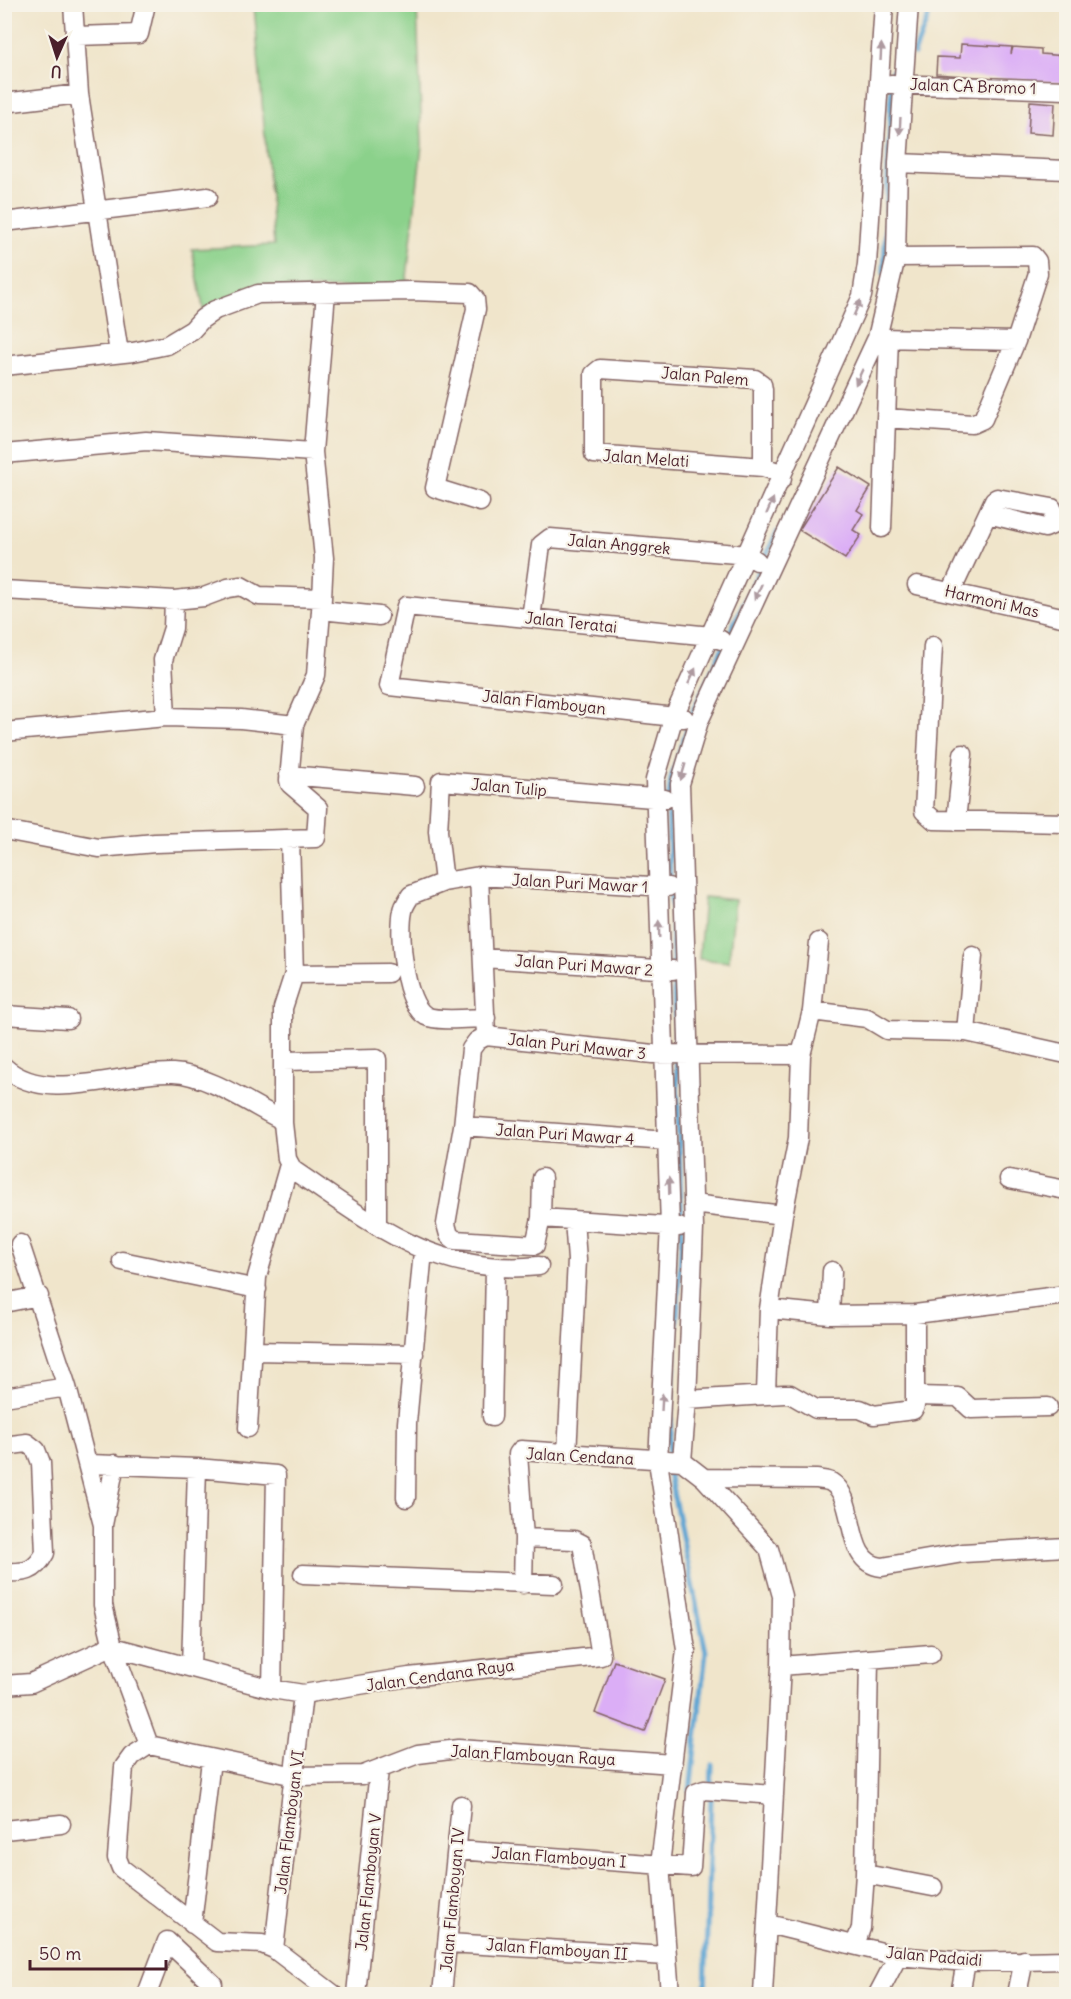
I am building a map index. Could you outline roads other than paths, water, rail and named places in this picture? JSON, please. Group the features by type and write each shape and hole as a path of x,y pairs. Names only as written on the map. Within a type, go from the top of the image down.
{"street":[{"path":"73,4 79,94 95,210 119,352"},
{"path":"76,36 139,34 146,4"},
{"path":"667,799 680,784 699,721 769,568 879,342 896,257 898,163 884,4"},
{"path":"670,1995 660,1865 686,1650 670,1461 682,1227 693,1204 676,1054 667,799 657,770 674,716 782,479 865,285 891,84 909,4"},
{"name":"Jalan CA Bromo 1","path":"891,84 1066,90"},
{"path":"4,103 79,94"},
{"path":"898,163 1066,170"},
{"path":"4,222 208,197"},
{"path":"886,418 978,423 983,419 1016,341 1038,273 1037,261 1033,256 896,257"},
{"path":"4,830 99,848 155,843 316,838 318,812 315,804 290,784 289,775 294,725 316,675 322,604 324,558 313,452 326,292"},
{"path":"4,366 167,345 192,330 215,310 238,299 258,294 470,293 475,299 476,309 435,488 480,502"},
{"path":"843,340 1016,341"},
{"path":"879,342 886,418 882,528"},
{"name":"Jalan Melati","path":"600,369 594,374 594,454 763,467 774,471 782,479"},
{"name":"Jalan Palem","path":"600,369 754,380 762,384 763,467"},
{"path":"4,454 146,441 313,452"},
{"path":"951,592 988,514"},
{"name":"Jalan Anggrek","path":"531,618 541,545 550,538 748,555 769,568"},
{"name":"Harmoni Mas","path":"917,585 1066,618"},
{"path":"4,590 174,600 204,597 241,586 260,596 322,604 379,616"},
{"path":"166,717 164,660 173,628 174,600"},
{"name":"Jalan Teratai","path":"389,686 406,606 711,636 734,645"},
{"path":"933,646 924,811 934,820 1066,823"},
{"name":"Jalan Flamboyan","path":"389,686 674,716 699,721"},
{"path":"4,732 166,717 242,719 294,725"},
{"path":"956,821 963,754"},
{"path":"289,775 415,786"},
{"name":"Jalan Tulip","path":"444,882 438,831 441,781 667,799"},
{"path":"248,1428 256,1289 289,1165 283,1123 283,1008 292,987 294,974 290,839"},
{"path":"479,876 486,1027 471,1049 463,1126 446,1224 448,1235 455,1240 528,1247 535,1245 541,1218 542,1178"},
{"name":"Jalan Puri Mawar 1","path":"444,882 479,876 670,887"},
{"name":"Jalan Puri Mawar 3","path":"444,882 411,895 402,912 404,972 415,1004 430,1018 676,1054 801,1055"},
{"path":"766,1393 769,1308 783,1215 798,1138 801,1055 812,1011 819,942"},
{"path":"966,1032 973,956"},
{"name":"Jalan Puri Mawar 2","path":"483,958 673,970"},
{"path":"294,974 388,973"},
{"path":"812,1011 867,1018 887,1030 966,1032 1066,1054"},
{"path":"4,1015 68,1019"},
{"path":"670,1461 687,1400 682,1227 667,1141 676,1054"},
{"path":"283,1061 377,1059 377,1226"},
{"path":"4,1067 16,1078 38,1085 71,1084 173,1073 193,1076 283,1123"},
{"name":"Jalan Puri Mawar 4","path":"463,1126 667,1141"},
{"path":"289,1165 293,1170 377,1226 423,1251 440,1257 495,1268 533,1266 528,1247"},
{"path":"1009,1179 1066,1190"},
{"path":"693,1204 783,1215"},
{"path":"541,1218 682,1227"},
{"path":"567,1454 577,1260 574,1220"},
{"path":"20,1244 39,1296 67,1388 89,1464 103,1525"},
{"path":"406,1497 407,1423 423,1251"},
{"path":"122,1261 256,1289"},
{"path":"492,1417 495,1268"},
{"path":"830,1315 832,1271"},
{"path":"769,1308 830,1315 915,1314 1066,1295"},
{"path":"4,1303 39,1296"},
{"path":"914,1403 915,1314"},
{"path":"253,1351 414,1354"},
{"path":"4,1397 67,1388"},
{"path":"687,1400 766,1393 790,1394 816,1409 860,1409 874,1415 914,1403 958,1397 971,1409 1048,1407"},
{"path":"4,1446 27,1443 36,1450 41,1463 45,1553 39,1565 27,1573 4,1572"},
{"name":"Jalan Cendana","path":"523,1584 524,1538 518,1454 521,1450 670,1461"},
{"path":"670,1461 704,1478 769,1549 782,1596 781,1666 763,1995"},
{"path":"89,1464 197,1468 276,1475 272,1689"},
{"path":"115,1464 103,1525 103,1605 113,1645 149,1745 132,1756 123,1767 118,1863 217,1942 262,1944 274,1948 333,1995"},
{"path":"191,1667 197,1468"},
{"path":"704,1478 817,1479 830,1482 840,1492 862,1559 872,1566 882,1567 963,1553 1066,1547"},
{"name":"Jalan Cendana Raya","path":"113,1645 272,1689 303,1694 409,1677 601,1656 582,1544 574,1540 524,1538"},
{"path":"303,1574 554,1584"},
{"path":"4,1685 31,1683 113,1645"},
{"path":"781,1666 931,1654"},
{"path":"855,1945 861,1928 865,1874 869,1660"},
{"name":"Jalan Flamboyan VI","path":"274,1948 303,1694"},
{"name":"Jalan Flamboyan Raya","path":"149,1745 295,1776 363,1775 418,1754 458,1749 673,1764"},
{"path":"192,1924 211,1760"},
{"name":"Jalan Flamboyan V","path":"356,1995 379,1770"},
{"name":"Jalan Flamboyan I","path":"457,1850 691,1867 694,1795 710,1791 774,1795"},
{"name":"Jalan Flamboyan IV","path":"442,1995 460,1805"},
{"path":"4,1830 61,1824"},
{"path":"865,1874 933,1887"},
{"name":"Jalan Padaidi","path":"768,1924 898,1956 966,1962 1024,1959 1066,1960"},
{"path":"147,1995 167,1941 213,1984"},
{"name":"Jalan Flamboyan II","path":"448,1943 666,1956"},
{"path":"878,1995 898,1956"},
{"path":"1017,1995 1024,1959"},
{"path":"960,1995 966,1962"}],"waterway":[{"path":"914,54 933,4"},
{"path":"884,273 892,71 895,69"},
{"path":"690,1791 706,1652 668,1468 682,1234 668,805 671,778 693,711 777,532"},
{"path":"705,1994 712,1765"}]}
